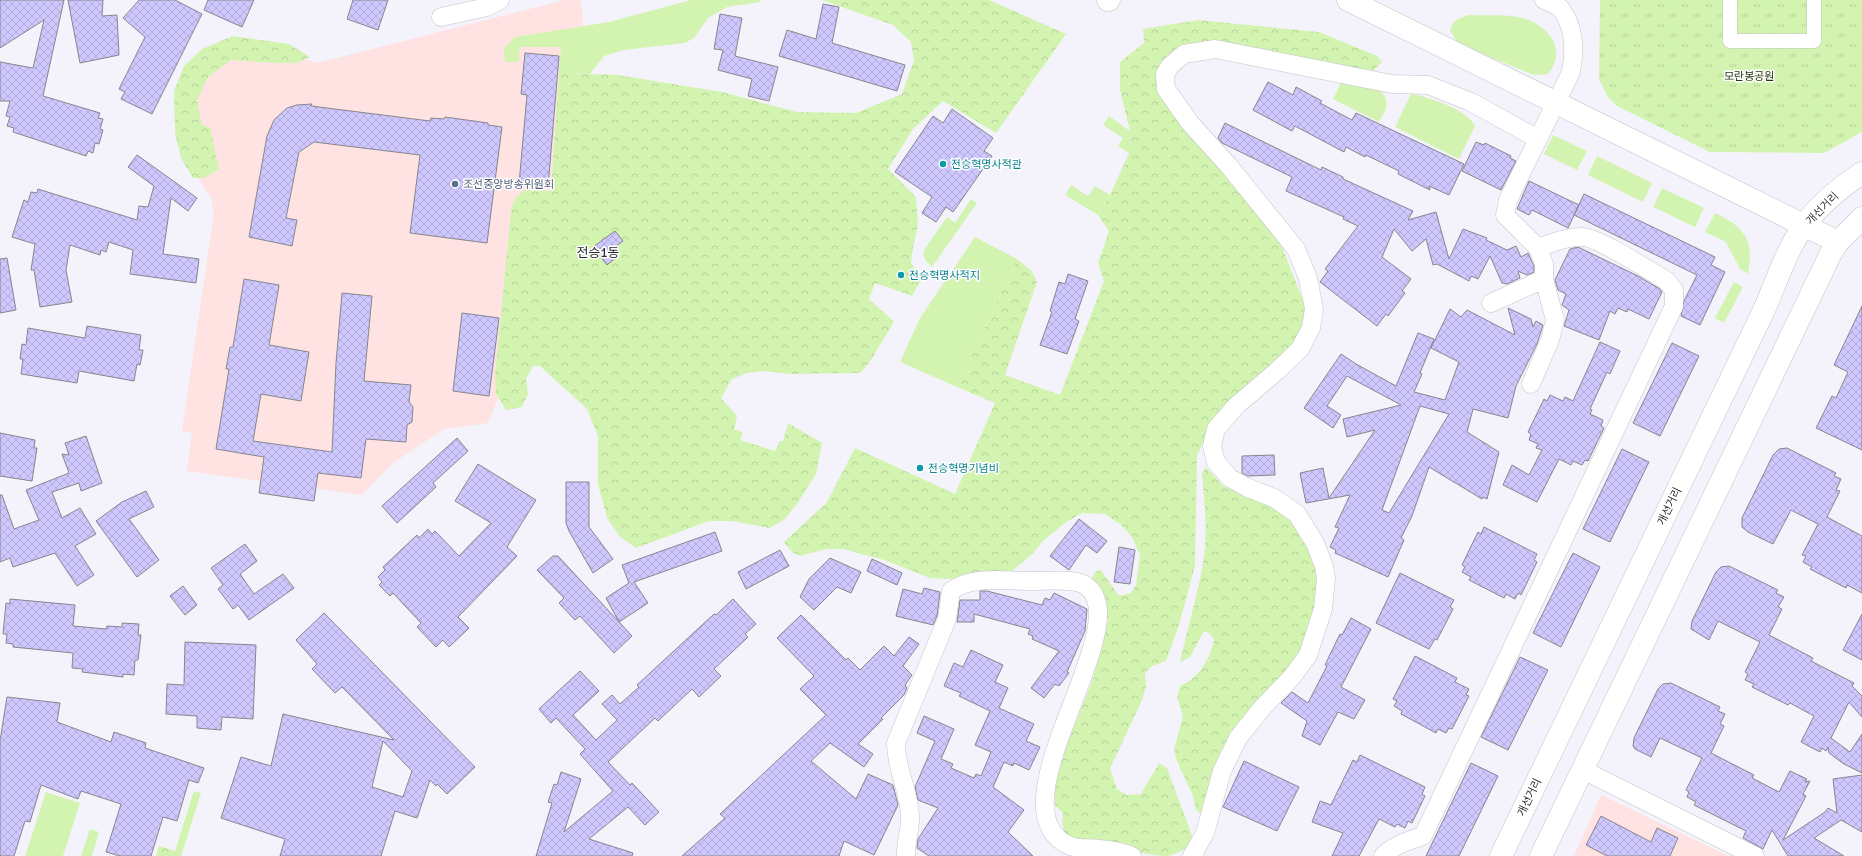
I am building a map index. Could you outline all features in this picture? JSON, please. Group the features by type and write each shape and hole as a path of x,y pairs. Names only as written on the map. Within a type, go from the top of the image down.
{"main road":[{"path":"1348,0 1838,242"},
{"name":"개선거리","path":"1501,856 1764,310 1786,259 1805,225 1824,203 1849,182 1862,174"},
{"path":"1541,856 1823,270 1838,242 1862,218"}],"street":[{"path":"441,17 487,7 500,0"},
{"path":"1531,384 1554,329 1555,320 1544,279 1544,264 1538,248 1505,215 1508,200 1571,72 1574,53 1572,31 1560,8 1544,0"},
{"path":"1730,0 1730,41 1814,41 1814,0"},
{"path":"1192,856 1205,833 1222,771 1238,738 1263,706 1292,677 1308,655 1324,609 1326,578 1324,566 1315,543 1297,514 1274,498 1246,487 1230,478 1216,462 1212,446 1216,429 1236,406 1277,372 1300,349 1311,328 1314,309 1308,278 1296,249 1229,166 1190,123 1166,88 1165,74 1170,66 1184,54 1215,49 1392,84 1428,85 1471,102 1538,139"},
{"path":"1383,856 1389,850 1404,842 1423,836 1674,306 1674,290 1667,281 1604,245 1584,237 1562,240 1538,248"},
{"path":"1491,303 1544,279"},
{"path":"906,856 905,848 910,816 896,759 896,743 946,619 952,591 959,585 978,582 1059,581 1084,584 1093,592 1099,608 1095,636 1082,679 1051,762 1045,803 1048,825 1059,839 1072,848 1099,848 1132,856"},
{"path":"1583,770 1755,856"}],"shaded area":[{"path":"565,0 580,0 583,15 582,34 554,196 504,384 488,423 444,429 393,463 362,495 187,471 192,433 182,431 214,212 211,198 189,165 183,91 252,41 317,63"},
{"path":"1601,795 1729,856 1574,856"}],"green space":[{"path":"691,0 760,0 760,2 727,7 708,18 694,38 685,43 624,50 604,56 590,74 559,73 561,47 520,47 518,62 505,62 504,48 515,37 609,22"},
{"path":"822,0 989,0 1066,34 996,133 943,101 913,129 888,169 916,197 918,226 911,263 921,280 912,296 875,283 869,299 894,322 869,363 860,373 791,374 763,371 747,373 732,379 721,398 737,416 734,429 743,432 740,440 775,451 780,441 783,441 788,423 822,443 816,474 797,504 784,520 769,528 732,521 709,521 636,548 620,537 607,518 598,484 598,436 587,409 540,366 533,366 526,379 528,394 522,407 506,410 496,394 495,376 511,211 515,198 525,190 551,191 559,73 618,75 722,92 797,112 856,113 902,94 914,60 911,42 893,25"},
{"name":"모란봉공원","path":"1600,0 1862,0 1862,132 1824,153 1710,152 1617,106 1608,97 1599,79"},
{"path":"1468,15 1512,16 1537,24 1545,30 1555,46 1556,55 1554,64 1548,74 1534,75 1457,42 1450,30 1454,21"},
{"path":"1198,20 1319,32 1377,56 1382,62 1373,71 1216,41 1159,75 1282,247 1308,313 1303,332 1205,439 1197,455 1195,566 1179,625 1166,661 1152,666 1145,673 1146,687 1142,700 1110,769 1117,789 1127,795 1141,794 1159,763 1167,768 1194,841 1179,852 1168,856 1162,856 1145,854 1115,846 1086,842 1065,834 1062,824 1063,813 1055,805 1055,781 1059,764 1093,679 1108,620 1105,604 1090,583 1094,573 1100,569 1119,596 1131,593 1136,585 1140,555 1132,537 1120,524 1105,514 1082,513 1066,522 1043,541 1032,554 1010,573 951,579 930,578 884,560 843,549 826,549 800,556 792,552 784,542 827,502 855,448 955,494 995,403 957,387 1017,259 1031,270 1037,282 1005,375 1060,395 1104,281 1098,263 1109,231 1098,215 1110,195 1129,153 1130,131 1120,90 1120,62 1144,43 1143,29"},
{"path":"233,36 289,44 310,57 296,63 231,60 208,77 197,100 202,125 210,128 219,169 204,178 193,178 181,158 175,133 174,91 184,66 202,49"},
{"path":"1341,83 1381,91 1387,103 1379,122 1333,99"},
{"path":"1411,94 1447,105 1464,114 1471,120 1475,126 1459,159 1395,127"},
{"path":"1109,116 1130,131 1129,153 1118,146 1123,138 1103,125"},
{"path":"1553,135 1587,151 1577,170 1544,154"},
{"path":"1597,156 1652,183 1643,202 1588,175"},
{"path":"1071,185 1088,196 1095,186 1110,195 1098,215 1065,195"},
{"path":"1662,188 1704,208 1695,227 1653,207"},
{"path":"971,199 977,203 932,267 924,258 924,250 947,217 955,223"},
{"path":"1715,213 1734,224 1745,236 1750,252 1748,274 1740,269 1726,242 1705,232"},
{"path":"975,237 1017,259 957,387 900,362 920,318"},
{"path":"1734,282 1743,287 1724,323 1715,318"},
{"path":"1206,467 1223,486 1250,494 1294,518 1318,566 1319,608 1304,650 1214,779 1201,814 1196,810 1193,796 1176,759 1174,749 1183,717 1177,697 1180,686 1193,678 1203,667 1214,640 1210,634 1204,631 1190,657 1180,662 1197,591 1205,548 1206,529 1202,474"},
{"path":"194,791 201,793 182,853 175,851"},
{"path":"46,792 80,803 63,856 25,856"},
{"path":"90,829 99,832 92,856 81,856"},
{"path":"159,846 182,853 181,856 156,856"}],"building":[{"path":"0,0 64,0 43,96 100,113 98,118 103,119 100,129 103,130 99,144 95,143 93,153 88,151 86,156 13,132 14,128 7,126 10,117 6,116 10,101 0,101 0,62 33,68 44,20 0,48"},
{"path":"68,0 103,0 102,16 117,15 119,55 80,63"},
{"path":"139,0 175,0 202,14 152,114 121,99 125,92 119,89 145,37 123,18"},
{"path":"208,0 254,0 242,27 204,10"},
{"path":"353,0 388,0 378,30 347,19"},
{"path":"823,4 839,7 832,43 905,65 897,91 779,56 787,30 816,39"},
{"path":"720,14 742,18 735,56 778,67 769,101 748,96 752,79 718,70 723,50 714,49"},
{"path":"525,53 559,56 548,187 519,184 527,95 521,94"},
{"path":"1268,82 1293,95 1296,87 1322,101 1320,103 1352,120 1356,113 1464,164 1449,195 1429,186 1430,190 1398,174 1399,171 1366,155 1365,157 1346,147 1344,152 1295,126 1292,131 1253,110"},
{"name":"조선중앙방송위원회","path":"312,104 311,106 430,121 431,118 444,119 445,117 488,123 488,125 502,127 487,243 410,233 420,155 314,142 299,152 286,218 297,220 292,246 249,237 267,136 274,120 287,108 297,105"},
{"name":"전승혁명사적관","path":"952,109 993,138 984,151 992,156 953,212 946,207 936,222 922,213 932,197 895,172 933,116 943,123"},
{"path":"1225,123 1321,170 1322,167 1343,177 1343,179 1413,211 1408,220 1436,212 1449,259 1463,229 1487,238 1486,240 1507,250 1516,246 1521,257 1528,253 1534,266 1534,272 1527,275 1518,271 1520,278 1507,284 1502,283 1490,256 1478,279 1471,276 1469,281 1437,264 1433,265 1426,239 1412,251 1394,229 1382,257 1411,279 1402,291 1405,293 1388,316 1386,314 1377,326 1320,282 1328,271 1325,269 1358,226 1343,219 1344,217 1286,191 1292,177 1222,143 1218,138"},
{"path":"1476,142 1484,145 1485,143 1511,156 1510,158 1516,161 1501,190 1462,171"},
{"path":"137,155 197,198 188,211 171,198 163,254 199,259 196,283 130,274 133,250 109,242 106,252 101,250 100,255 70,245 66,270 72,302 40,307 34,270 31,270 35,244 12,237 24,200 28,202 31,192 37,193 38,189 137,220 139,206 148,207 154,186 128,167"},
{"path":"1529,181 1579,205 1568,228 1532,210 1529,215 1517,209"},
{"path":"1584,194 1715,257 1711,265 1725,272 1700,325 1681,316 1684,301 1697,275 1574,215"},
{"path":"615,231 623,241 612,249 618,256 607,265 593,247"},
{"path":"1578,247 1638,276 1660,289 1662,292 1649,319 1628,309 1627,312 1618,308 1615,314 1610,311 1599,340 1564,326 1569,310 1562,305 1566,294 1558,290 1555,280 1570,249"},
{"path":"7,258 16,310 0,313 0,259"},
{"path":"1068,274 1088,281 1075,319 1079,321 1067,354 1040,345 1052,312 1050,311 1059,282 1065,284"},
{"path":"244,279 279,285 269,345 309,352 301,401 261,394 253,441 332,452 336,363 342,293 372,296 364,381 411,385 409,402 413,407 412,422 407,425 406,442 366,439 361,478 318,473 314,501 259,493 264,457 216,449 229,369 226,369 230,347 233,347"},
{"path":"1862,306 1862,450 1816,428 1832,396 1836,398 1848,372 1834,365"},
{"path":"1508,308 1531,319 1533,327 1536,321 1543,325 1537,344 1516,386 1508,418 1473,409 1467,432 1499,452 1487,499 1483,497 1482,499 1429,467 1412,516 1401,538 1404,540 1388,577 1335,553 1336,550 1330,547 1339,528 1335,527 1350,495 1306,503 1300,473 1323,468 1329,498 1375,430 1347,437 1343,419 1401,405 1347,376 1327,406 1341,415 1333,428 1304,408 1341,354 1396,386 1418,333 1434,339 1414,392 1445,400 1459,362 1431,348 1450,309 1461,317 1467,310 1515,335","holes":["1420,406 1449,414 1389,513 1382,510"]},
{"path":"462,313 499,318 489,396 453,391"},
{"path":"87,326 141,335 139,350 143,350 140,365 137,364 134,381 79,371 77,383 21,374 23,359 20,359 22,344 26,345 28,328 85,338"},
{"path":"1600,342 1620,351 1610,374 1607,372 1590,409 1592,410 1590,414 1603,420 1601,426 1604,428 1588,461 1585,460 1582,465 1573,461 1571,465 1559,459 1537,502 1503,485 1512,465 1529,475 1542,450 1536,448 1538,444 1529,440 1531,434 1528,432 1544,399 1547,401 1550,395 1563,401 1565,397 1573,401"},
{"path":"1672,343 1699,356 1660,436 1633,423"},
{"path":"0,433 35,440 34,448 37,448 32,481 0,476"},
{"path":"86,436 102,483 81,491 79,483 52,492 62,518 80,508 96,534 75,546 94,575 77,586 55,553 13,567 10,558 0,562 0,495 2,495 14,529 39,520 26,490 69,473 62,454 69,455 65,443"},
{"path":"457,438 468,451 433,483 436,487 397,523 382,506"},
{"path":"1787,448 1836,473 1834,476 1841,479 1836,490 1840,491 1827,517 1862,536 1862,593 1847,585 1846,588 1810,569 1812,567 1803,562 1806,556 1802,555 1818,524 1791,510 1773,544 1748,532 1742,527 1742,518 1773,455 1779,449"},
{"path":"1622,449 1649,462 1610,542 1583,529"},
{"path":"1274,455 1275,475 1248,476 1242,473 1242,456"},
{"path":"478,464 536,500 507,547 517,556 458,617 469,628 449,647 443,640 436,647 417,627 421,623 393,593 390,596 379,585 382,582 378,577 385,570 383,567 417,535 419,538 428,529 432,534 435,531 459,556 491,523 455,501"},
{"path":"566,482 589,482 589,527 613,559 593,573 566,523"},
{"path":"146,491 154,507 129,519 159,560 137,577 96,521 122,502"},
{"path":"1079,519 1107,541 1097,553 1086,545 1069,570 1050,556"},
{"path":"1484,527 1537,554 1534,560 1537,562 1521,595 1518,593 1515,599 1506,594 1504,598 1469,580 1471,577 1462,572 1465,567 1462,565 1478,532 1481,534"},
{"path":"715,532 722,551 634,582 648,603 619,622 606,598 629,583 622,565"},
{"path":"245,544 257,561 240,574 254,594 283,574 294,588 249,620 238,605 233,609 218,589 223,585 211,568"},
{"path":"1119,547 1135,550 1130,584 1114,582"},
{"path":"780,550 789,566 746,589 738,572"},
{"path":"1573,553 1600,567 1561,647 1533,633"},
{"path":"553,556 558,556 632,636 614,653 580,616 575,620 559,603 564,598 537,570"},
{"path":"830,558 861,572 851,593 837,587 814,610 800,597 809,579"},
{"path":"872,559 902,573 897,585 867,571"},
{"path":"1729,566 1778,590 1776,593 1784,597 1778,607 1782,609 1769,635 1813,658 1811,661 1854,683 1852,686 1862,696 1862,717 1849,702 1831,738 1850,752 1862,734 1862,773 1844,764 1829,753 1828,747 1826,751 1822,748 1820,752 1801,742 1814,716 1790,703 1788,705 1752,687 1754,684 1745,680 1748,674 1745,672 1760,642 1718,621 1709,640 1691,629 1692,621 1716,572 1721,567"},
{"path":"1400,573 1454,600 1450,607 1453,609 1437,640 1435,639 1429,649 1376,623"},
{"path":"183,586 197,605 185,615 170,596"},
{"path":"924,588 940,592 937,616 933,625 896,616 903,589 922,594"},
{"path":"980,591 987,591 1042,605 1045,598 1050,600 1054,593 1087,609 1085,631 1067,672 1069,673 1059,686 1055,684 1044,698 1031,688 1059,651 1032,639 1033,636 1028,634 1030,629 974,614 974,622 957,622 960,600 980,600"},
{"path":"10,599 75,605 73,626 106,629 107,626 122,627 122,623 139,624 138,635 141,635 138,660 135,660 134,675 123,674 123,677 82,672 83,669 72,668 73,653 13,647 13,644 6,643 7,634 3,634 6,603 10,604"},
{"path":"733,599 756,624 745,634 748,637 714,669 721,676 699,697 692,689 658,721 655,718 608,762 630,785 632,783 659,812 645,825 628,807 589,839 633,853 632,856 536,856 552,803 548,802 554,784 557,785 561,772 581,779 564,832 613,791 580,754 585,749 556,718 551,723 539,709 580,671 599,691 573,715 596,740 617,720 602,704 612,695 620,704 639,687 637,685 714,614 716,615"},
{"path":"324,613 475,767 447,794 437,784 436,786 430,780 417,818 395,811 381,856 280,856 285,839 221,818 241,757 271,766 283,714 394,740 342,687 335,693 312,669 317,664 296,640","holes":["383,741 412,771 403,797 372,787"]},
{"path":"1862,614 1862,660 1843,650"},
{"path":"801,615 846,660 848,658 860,670 884,646 894,656 909,637 919,644 903,666 912,675 905,685 907,688 904,695 858,744 873,754 864,767 830,743 811,761 856,799 868,774 893,785 898,805 874,855 844,841 839,856 682,856 725,818 720,814 826,715 800,689 814,676 777,638"},
{"path":"1351,618 1371,629 1341,687 1365,700 1354,719 1338,712 1320,745 1302,736 1307,721 1281,703 1292,692 1308,703 1327,666 1325,665 1340,634 1342,635"},
{"path":"185,642 256,645 253,719 222,717 221,730 197,728 197,716 166,714 167,684 184,685"},
{"path":"971,650 1003,665 995,682 1008,688 999,708 1034,724 1026,741 1040,747 1029,770 1014,763 1013,766 1004,762 993,787 1024,810 1008,832 1033,856 929,856 917,848 918,839 938,808 918,800 915,787 935,741 917,733 924,716 954,729 941,759 953,764 951,768 974,778 976,774 981,776 991,752 975,745 990,711 959,696 961,693 944,686 954,663 963,667"},
{"path":"1415,656 1457,678 1455,682 1469,689 1466,695 1469,696 1452,729 1449,728 1446,733 1438,729 1436,733 1401,714 1402,711 1394,706 1397,701 1393,699"},
{"path":"1520,657 1548,670 1508,750 1481,737"},
{"path":"1671,683 1720,707 1718,711 1725,714 1720,724 1724,726 1711,753 1754,775 1752,778 1779,792 1790,771 1807,779 1805,782 1810,781 1803,794 1806,796 1783,840 1825,812 1828,808 1837,813 1833,779 1862,775 1862,832 1841,820 1814,838 1844,856 1788,856 1772,830 1763,849 1743,838 1746,831 1694,805 1696,802 1687,797 1689,792 1686,790 1702,758 1660,738 1651,757 1635,749 1633,746 1634,738 1658,689 1663,684"},
{"path":"7,697 60,703 57,722 111,742 114,732 146,743 145,748 204,768 198,783 189,780 177,821 163,817 151,856 120,856 106,852 121,804 81,791 78,799 41,785 30,822 25,821 14,856 0,856 0,741"},
{"path":"1360,755 1425,787 1422,794 1425,796 1412,823 1408,821 1405,828 1397,824 1395,827 1379,819 1359,856 1332,856 1343,833 1312,822 1320,801 1331,805 1353,760 1357,762"},
{"path":"1244,761 1299,787 1277,831 1223,807"},
{"path":"1471,763 1498,776 1459,856 1426,856"},
{"path":"1601,816 1651,842 1657,828 1678,838 1670,856 1607,856 1586,845"}],"place":[{"name":"전승혁명사적관","path":"943,164"},
{"name":"조선중앙방송위원회","path":"455,184"},
{"name":"전승혁명사적지","path":"901,275"},
{"name":"전승혁명기념비","path":"920,468"}],"district":[{"name":"전승1동","path":"598,252"}]}
